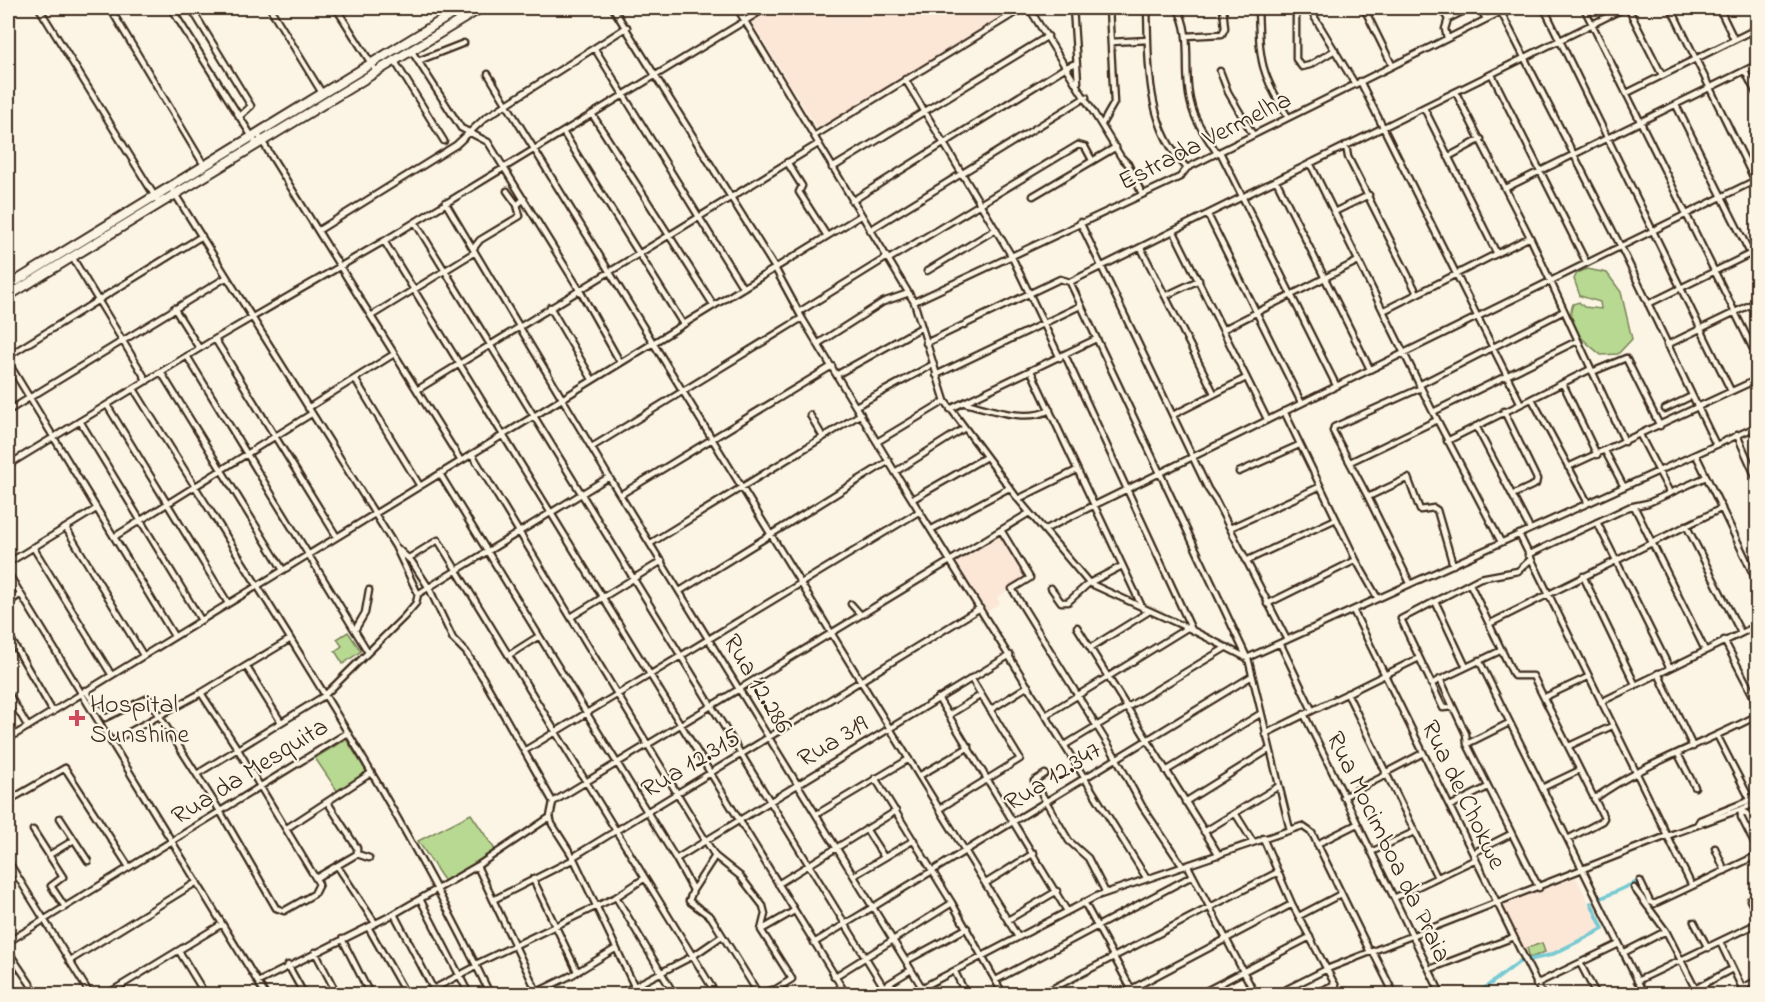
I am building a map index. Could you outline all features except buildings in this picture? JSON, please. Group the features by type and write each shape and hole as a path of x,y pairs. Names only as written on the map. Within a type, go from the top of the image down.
{"highway":[{"path":"8,291 157,199 175,194 322,93 460,8"},
{"path":"8,291 72,257 157,199 170,186 204,165 376,71 481,8"}],"street":[{"path":"39,8 157,199"},
{"path":"110,8 204,165"},
{"path":"171,8 239,117 257,138 319,230 461,461"},
{"path":"191,8 250,102 250,109 239,117"},
{"path":"270,8 322,93"},
{"path":"336,8 376,71"},
{"path":"613,8 627,27 654,76 775,268 802,318 895,472 952,560 1147,879"},
{"path":"737,8 860,216 914,302 945,401 963,429 1009,488 1089,583 1247,658"},
{"path":"8,465 199,348 341,267 766,8"},
{"path":"814,136 1023,8"},
{"path":"1029,8 1128,164 1142,194"},
{"path":"1073,8 1078,85"},
{"path":"1102,124 1110,112 1115,93 1109,8"},
{"path":"1147,8 1151,93 1165,137 1187,168"},
{"path":"1177,8 1182,17 1186,36 1190,103 1242,197 1336,385"},
{"path":"1186,36 1222,34 1223,8"},
{"path":"1258,8 1261,65 1269,86 1288,117"},
{"path":"1335,50 1306,67 1299,64 1296,59 1294,18 1299,12 1309,8 1385,128 1521,404"},
{"path":"1364,8 1392,65"},
{"path":"1441,8 1448,18"},
{"path":"1480,8 1486,19"},
{"name":"Estrada Vermelha","path":"914,302 1080,222 1180,177 1187,168 1509,8"},
{"path":"1544,8 1731,391"},
{"path":"1584,8 1758,359"},
{"path":"926,343 1060,279 1070,282 1142,248 1346,145 1385,128 1627,8 1662,75"},
{"path":"1671,8 1758,187"},
{"path":"1719,8 1734,39"},
{"path":"1448,18 1462,12"},
{"path":"1501,12 1575,154 1716,445"},
{"path":"1447,38 1445,29 1448,18"},
{"path":"319,230 456,145 468,133 507,104 627,27"},
{"path":"1627,93 1758,28"},
{"path":"832,168 1048,36"},
{"path":"1111,42 1148,40"},
{"path":"406,41 461,128 486,139 579,289 620,362"},
{"path":"418,61 464,43"},
{"path":"595,49 743,288"},
{"path":"394,60 444,141"},
{"path":"852,201 1066,67 1076,63"},
{"path":"1506,188 1758,64"},
{"path":"1220,71 1228,92 1253,135"},
{"path":"1745,71 1758,98"},
{"path":"488,74 833,632 1018,937"},
{"path":"1492,75 1586,262"},
{"path":"905,79 1011,255 1127,488 1190,629"},
{"path":"1456,93 1551,280 1625,442"},
{"path":"870,230 1086,97"},
{"path":"1676,105 1758,269"},
{"path":"1424,108 1497,254"},
{"path":"1095,112 1110,112"},
{"path":"592,114 714,306"},
{"path":"563,132 683,324"},
{"path":"1448,157 1481,139"},
{"path":"417,390 668,233 818,144"},
{"path":"799,312 1078,145 1085,147 1092,160"},
{"path":"1346,145 1348,157 1417,293"},
{"path":"1033,196 1116,147"},
{"path":"788,162 802,186 799,192 827,236"},
{"path":"1310,163 1432,412 1502,542"},
{"path":"1276,180 1370,369"},
{"path":"1044,530 1192,455 1756,180"},
{"path":"170,186 395,546 418,594 416,603 324,696 197,774"},
{"path":"371,316 445,272 474,251 480,240 520,216 517,205 507,191"},
{"path":"1334,212 1369,195"},
{"path":"517,205 524,200"},
{"name":"Rua 12.286","path":"445,202 609,477 710,638 926,994"},
{"path":"1208,215 1302,402"},
{"path":"8,739 860,216"},
{"path":"415,222 888,994"},
{"path":"1080,222 1192,455 1287,640"},
{"path":"927,271 996,229"},
{"path":"1174,232 1268,419"},
{"path":"8,356 202,236"},
{"path":"1383,311 1530,237"},
{"path":"384,241 846,994"},
{"path":"1142,248 1214,393"},
{"path":"1648,304 1757,250"},
{"path":"72,257 147,381"},
{"path":"1224,329 1358,261"},
{"path":"8,411 227,277"},
{"path":"1165,296 1199,280"},
{"path":"1070,282 1247,658 1290,830"},
{"path":"819,343 883,302 909,293"},
{"path":"1667,345 1758,301"},
{"path":"936,375 1080,306"},
{"path":"550,307 592,379"},
{"path":"174,308 199,348"},
{"path":"1410,583 1333,431 1334,427 1420,386 1564,311"},
{"path":"592,447 802,318"},
{"path":"837,374 922,327"},
{"path":"215,339 337,537"},
{"path":"950,409 1063,357 1096,339"},
{"path":"1432,412 1577,341"},
{"path":"308,408 394,354"},
{"path":"187,356 368,652"},
{"path":"1447,441 1504,411 1626,358 1660,426"},
{"path":"8,362 174,636"},
{"path":"856,406 932,365"},
{"path":"620,495 832,366"},
{"path":"1031,371 1143,609"},
{"path":"161,372 283,570"},
{"path":"1173,415 1246,378"},
{"path":"1568,467 1758,379"},
{"path":"355,380 420,486"},
{"path":"1563,384 1597,454"},
{"path":"134,389 347,733 439,888 490,994"},
{"path":"1665,410 1692,396"},
{"path":"1532,399 1588,503"},
{"path":"877,442 945,401"},
{"path":"964,403 1025,416 1036,416 1050,410"},
{"path":"107,405 228,603"},
{"path":"1284,411 1319,487 1377,597"},
{"path":"1504,411 1537,479 1536,484 1512,495"},
{"path":"114,537 311,414"},
{"path":"651,543 861,414"},
{"path":"810,415 823,437"},
{"path":"1350,462 1437,420"},
{"path":"80,421 201,620"},
{"path":"1476,426 1530,529"},
{"path":"1247,658 1377,597 1453,565 1758,426"},
{"path":"895,472 963,429"},
{"path":"1641,435 1670,493"},
{"path":"1737,435 1757,480"},
{"path":"1239,472 1299,445"},
{"path":"1605,451 1624,487"},
{"path":"472,454 715,856 740,876 763,906 765,914 761,930 792,979 777,992 757,994 708,913 689,901 693,890 715,856"},
{"path":"1696,455 1758,584"},
{"path":"913,499 986,457"},
{"path":"680,591 889,461"},
{"path":"1018,499 1077,470"},
{"path":"440,474 693,890"},
{"path":"418,594 520,534 609,477"},
{"path":"1452,707 1443,708 1401,619 1490,575 1518,571 1529,557 1597,522 1706,477"},
{"path":"1368,497 1410,478 1420,510 1434,508 1437,510 1453,565"},
{"path":"1230,528 1319,487"},
{"path":"932,529 1009,488"},
{"path":"1634,506 1705,650"},
{"path":"8,563 96,508"},
{"path":"1489,624 1722,508"},
{"path":"524,751 920,511"},
{"path":"553,802 1029,513"},
{"path":"1246,561 1336,519"},
{"path":"1597,522 1669,667"},
{"path":"1686,525 1741,633"},
{"path":"66,528 143,655"},
{"path":"1001,530 1030,578 1012,589 1097,726 1142,806 1192,876 1255,994"},
{"path":"1519,534 1546,594 1692,886"},
{"path":"409,558 438,540 716,994"},
{"path":"395,546 409,558 429,588 453,639 472,660 553,802 550,817 598,906 615,949 638,994"},
{"path":"33,547 111,674"},
{"path":"1268,604 1356,560"},
{"path":"571,617 662,561"},
{"path":"1051,588 1065,603 1089,583 1122,566"},
{"path":"8,573 80,694 266,994"},
{"path":"1584,576 1635,684"},
{"path":"1470,584 1514,676 1532,675 1545,697 1604,820 1568,839"},
{"path":"355,630 367,606 369,590"},
{"path":"8,603 21,594"},
{"path":"1435,601 1466,667"},
{"path":"851,604 860,614"},
{"name":"Rua 12.315","path":"493,900 574,858 861,679 980,608"},
{"name":"Rua de Chokwe","path":"1353,610 1542,994"},
{"path":"1090,648 1148,612"},
{"path":"1601,702 1758,625"},
{"path":"1077,627 1219,855"},
{"path":"1046,715 1190,629"},
{"path":"8,634 53,712"},
{"path":"509,655 539,636"},
{"path":"111,742 201,693 289,640"},
{"path":"1724,640 1758,705"},
{"path":"1280,644 1312,710"},
{"path":"1065,745 1227,647"},
{"path":"1431,684 1502,651"},
{"name":"Rua 319","path":"676,859 1010,655"},
{"path":"1265,734 1419,658"},
{"path":"1479,660 1644,994"},
{"path":"246,666 281,722"},
{"path":"1658,673 1694,747"},
{"name":"Rua 12.347","path":"814,943 1252,676"},
{"path":"1545,697 1588,677"},
{"path":"939,809 1020,759 971,678"},
{"path":"1440,679 1466,734 1467,744 1539,888"},
{"path":"990,710 1028,686"},
{"path":"85,690 103,718 146,697 220,811 279,911 314,894 319,884 201,693"},
{"path":"8,693 28,726"},
{"path":"1347,693 1437,877"},
{"path":"949,715 981,695"},
{"path":"938,698 1067,910"},
{"path":"1167,771 1260,714"},
{"name":"Rua Mocimboa da Praia","path":"1304,714 1441,994"},
{"path":"1594,799 1635,774 1718,737 1758,715"},
{"path":"1467,744 1509,723"},
{"path":"1569,746 1612,726"},
{"name":"Rua da Mesquita","path":"8,942 347,733"},
{"path":"1718,737 1753,803"},
{"path":"920,776 969,747"},
{"path":"1185,802 1270,749"},
{"path":"1343,797 1423,753"},
{"path":"1678,754 1695,787"},
{"path":"817,814 909,759"},
{"path":"8,801 65,768 129,867"},
{"path":"1542,788 1580,770"},
{"path":"286,828 328,803 371,773"},
{"path":"1045,774 1034,781 1069,841 1088,858 1106,893"},
{"path":"875,778 967,928 1003,994"},
{"path":"1204,832 1279,786"},
{"path":"1450,806 1488,787"},
{"path":"1277,994 1327,969 1753,803 1758,797"},
{"path":"328,803 357,848 357,854"},
{"path":"1740,807 1747,814 1758,836"},
{"path":"1640,881 1650,902 1654,904 1758,853 1741,817 1740,807"},
{"path":"778,884 896,811"},
{"path":"1235,813 1252,842"},
{"path":"258,982 315,951 394,914 477,866 550,817"},
{"path":"60,818 88,861"},
{"path":"1317,844 1357,824"},
{"path":"910,994 1084,902 1263,838 1305,826 1310,829 1341,894 1394,994"},
{"path":"866,829 884,857"},
{"path":"33,830 63,877 51,886 65,908"},
{"path":"1371,852 1414,832"},
{"path":"1473,853 1511,834"},
{"path":"1263,838 1292,904 1340,994"},
{"path":"49,855 74,840"},
{"path":"855,875 914,840"},
{"path":"1714,848 1725,870"},
{"path":"986,883 1034,853"},
{"path":"357,854 369,858"},
{"path":"316,878 357,854"},
{"path":"1394,898 1476,859"},
{"path":"8,861 90,994"},
{"path":"477,866 538,993 615,949"},
{"path":"338,867 375,923"},
{"path":"1042,994 1278,872"},
{"path":"996,980 1192,876"},
{"path":"424,994 515,944 616,897 645,878"},
{"path":"533,879 577,971"},
{"path":"69,961 197,882"},
{"path":"1634,888 1666,931 1698,994"},
{"path":"1008,920 1057,891"},
{"path":"1299,916 1341,894"},
{"path":"1758,896 1750,900 1758,916"},
{"path":"616,897 674,994"},
{"path":"420,899 469,994"},
{"path":"1084,902 1132,992"},
{"path":"834,977 952,903"},
{"path":"1122,994 1132,992 1292,904"},
{"path":"761,930 794,911"},
{"path":"394,914 436,994"},
{"path":"1694,922 1708,948"},
{"path":"1637,981 1758,923"},
{"path":"107,994 222,924"},
{"path":"368,927 403,993"},
{"path":"906,962 967,928"},
{"path":"1623,953 1666,931"},
{"path":"619,994 693,956 722,936"},
{"path":"1200,994 1310,937"},
{"path":"1430,969 1514,937"},
{"path":"342,939 370,994"},
{"path":"1720,942 1745,994"},
{"path":"1536,984 1618,944"},
{"path":"8,951 37,994"},
{"path":"179,951 204,994"},
{"path":"315,951 337,994"},
{"path":"1580,963 1596,994"},
{"path":"288,965 304,994"},
{"path":"1695,989 1732,969"},
{"path":"872,994 911,970"},
{"path":"955,972 966,994"},
{"path":"1742,988 1758,980"},
{"path":"1314,994 1335,984"},
{"path":"1629,994 1641,988"}],"shaded area":[{"path":"762,8 1015,8 818,130 748,16"},
{"path":"1001,532 1028,578 997,597 1000,603 987,612 955,559"},
{"path":"1576,877 1602,929 1556,952 1527,959 1501,906"}],"green space":[{"path":"1587,269 1607,273 1621,292 1632,339 1618,354 1601,355 1583,339 1571,320 1573,304 1579,302 1584,307 1601,309 1600,302 1580,296 1574,279 1577,273"},
{"path":"348,632 361,651 343,664 335,651 342,646 337,639"},
{"path":"346,739 368,774 338,792 315,758"},
{"path":"471,814 496,851 445,882 418,841"},
{"path":"1542,943 1545,952 1530,958 1527,948"}],"waterway":[{"path":"1597,900 1637,882 1644,899"},
{"path":"1676,896 1696,886"},
{"path":"1650,908 1669,899"},
{"path":"1477,994 1519,962 1551,955 1603,929 1591,903"}],"place":[{"name":"Hospital Sunshine","path":"77,718"}]}
